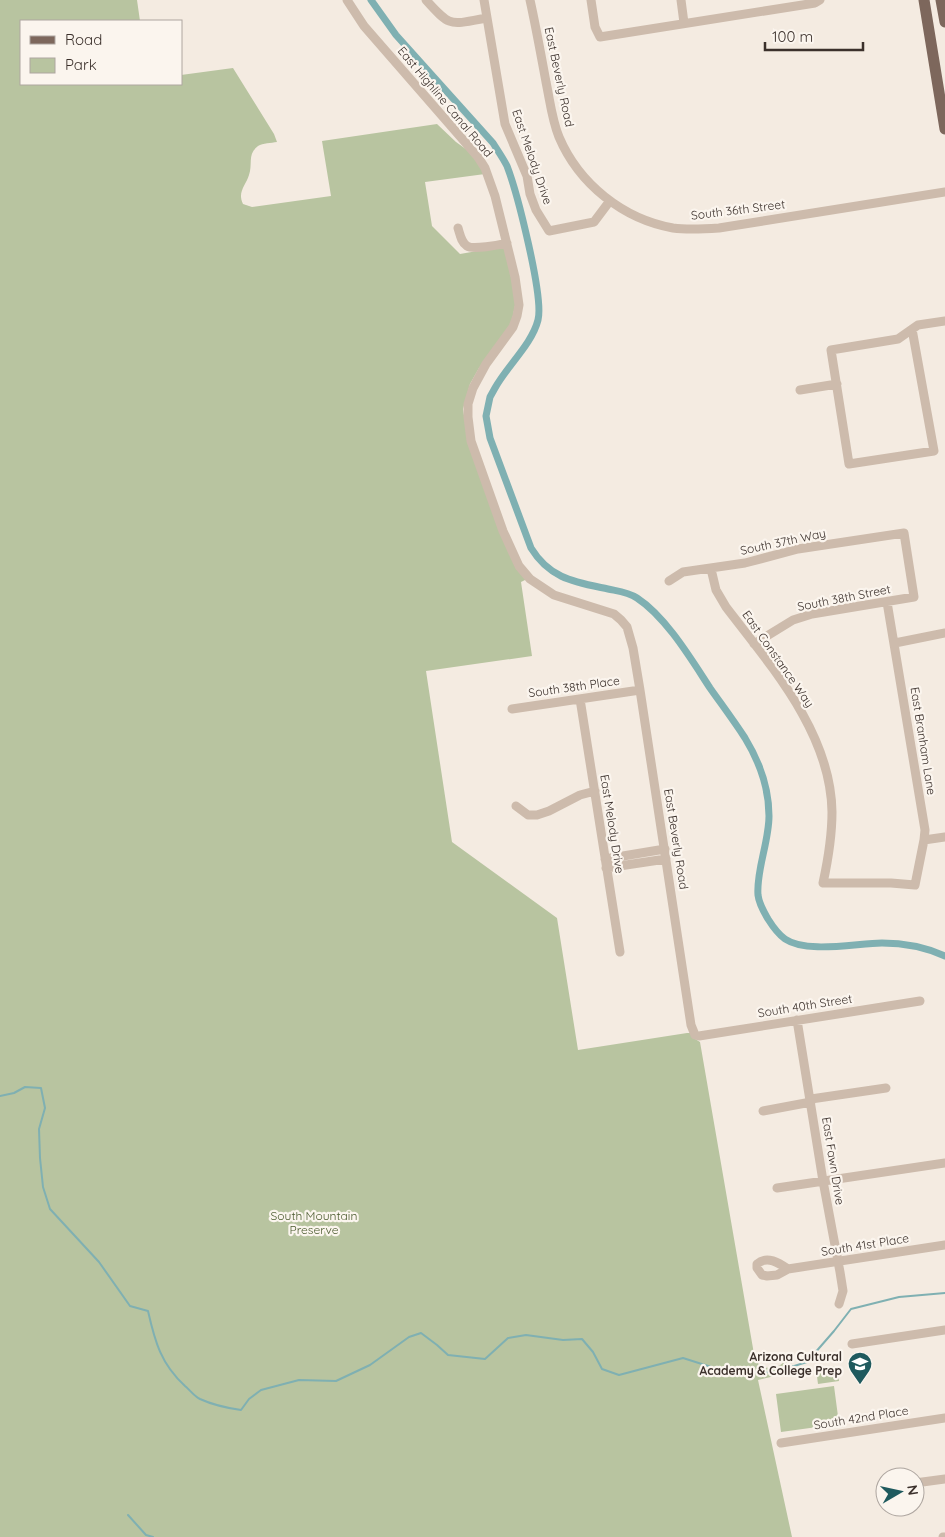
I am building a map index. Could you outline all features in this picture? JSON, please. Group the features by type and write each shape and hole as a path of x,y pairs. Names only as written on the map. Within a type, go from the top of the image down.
{"main road":[{"path":"924,0 941,72 945,129"},
{"path":"942,0 945,22"}],"street":[{"name":"East Highline Canal Road","path":"347,0 364,26 485,168 495,196 519,297 517,316 513,327 486,364 473,388 468,404 468,417 471,441 503,531 519,566 530,579 554,595 614,614 627,627 633,648"},
{"path":"426,0 443,18 453,23 487,18"},
{"name":"East Melody Drive","path":"484,0 505,124 527,176 530,194 536,210 549,231 594,222 610,202"},
{"name":"East Beverly Road","path":"530,0 551,112 559,137 572,163 590,184 610,202"},
{"path":"591,0 595,27 600,37 815,4 820,0"},
{"path":"681,0 684,23"},
{"name":"South 36th Street","path":"610,202 654,223 692,230 719,228 945,192"},
{"path":"458,228 461,239 466,246 473,248 507,243"},
{"path":"912,329 934,451 849,464 831,350 898,339 912,329 918,326 945,321"},
{"path":"800,390 837,384"},
{"name":"South 37th Way","path":"669,581 683,572 745,563 798,549 904,533 914,597"},
{"name":"East Constance Way","path":"711,569 716,590 796,702 816,738 828,778 832,810 831,844 823,884 891,882 915,885"},
{"name":"South 38th Street","path":"754,644 793,620 812,614 914,597"},
{"name":"East Branham Lane","path":"887,602 924,830 924,840 915,885"},
{"path":"895,642 945,634"},
{"name":"East Beverly Road","path":"633,648 691,1025 695,1034"},
{"name":"South 38th Place","path":"512,709 640,690"},
{"name":"East Melody Drive","path":"580,699 620,952"},
{"path":"516,806 528,815 537,815 580,795 595,791"},
{"path":"924,840 945,836"},
{"path":"606,864 665,849"},
{"path":"606,864 666,859"},
{"name":"South 40th Street","path":"695,1034 698,1036 920,1001"},
{"name":"East Fawn Drive","path":"797,1020 843,1291 839,1304"},
{"path":"762,1111 886,1088"},
{"path":"777,1188 945,1163"},
{"name":"South 41st Place","path":"788,1269 945,1246"},
{"path":"852,1344 945,1330"},
{"name":"South 42nd Place","path":"781,1443 945,1418"},
{"path":"925,1482 945,1479"}],"green space":[{"name":"South Mountain Preserve","path":"0,0 137,0 140,20 20,20 20,85 182,85 182,75 233,68 274,134 277,142 258,146 251,156 250,171 241,192 241,200 243,204 252,207 331,196 322,141 437,124 470,152 485,174 425,182 432,226 460,254 500,247 505,248 516,301 511,325 479,368 470,384 463,409 468,442 527,579 521,582 532,656 426,671 452,842 557,918 578,1050 687,1033 691,1033 692,1037 700,1042 754,1354 760,1367 765,1368 776,1367 789,1357 793,1358 793,1362 775,1376 758,1380 792,1537 0,1537"},
{"path":"837,1366 839,1381 818,1384 816,1369"},
{"path":"834,1386 839,1424 781,1432 776,1394"}],"waterway":[{"path":"371,0 396,35 493,143 507,166 517,198 537,290 538,320 530,338 490,397 486,416 490,438 531,548 546,566 564,578 626,593 648,606 677,639 745,738 755,756 769,806 767,836 759,876 758,895 768,919 780,935 794,943 806,946 832,947 872,943 898,944 922,948 945,956"},
{"path":"0,1096 14,1093 25,1087 41,1088 45,1108 39,1129 40,1158 43,1187 50,1209 99,1262 130,1306 148,1311 160,1352 177,1378 198,1398 225,1407 241,1410 249,1399 261,1390 299,1380 336,1381 370,1365 409,1337 421,1333 448,1355 485,1359 508,1338 526,1335 563,1340 582,1339 593,1352 602,1369 619,1375 683,1358 730,1373 775,1372 807,1362 851,1309 899,1297 945,1293"},
{"path":"128,1515 146,1535 153,1537"}],"place":[{"name":"Arizona Cultural Academy & College Prep","path":"860,1385"}]}
